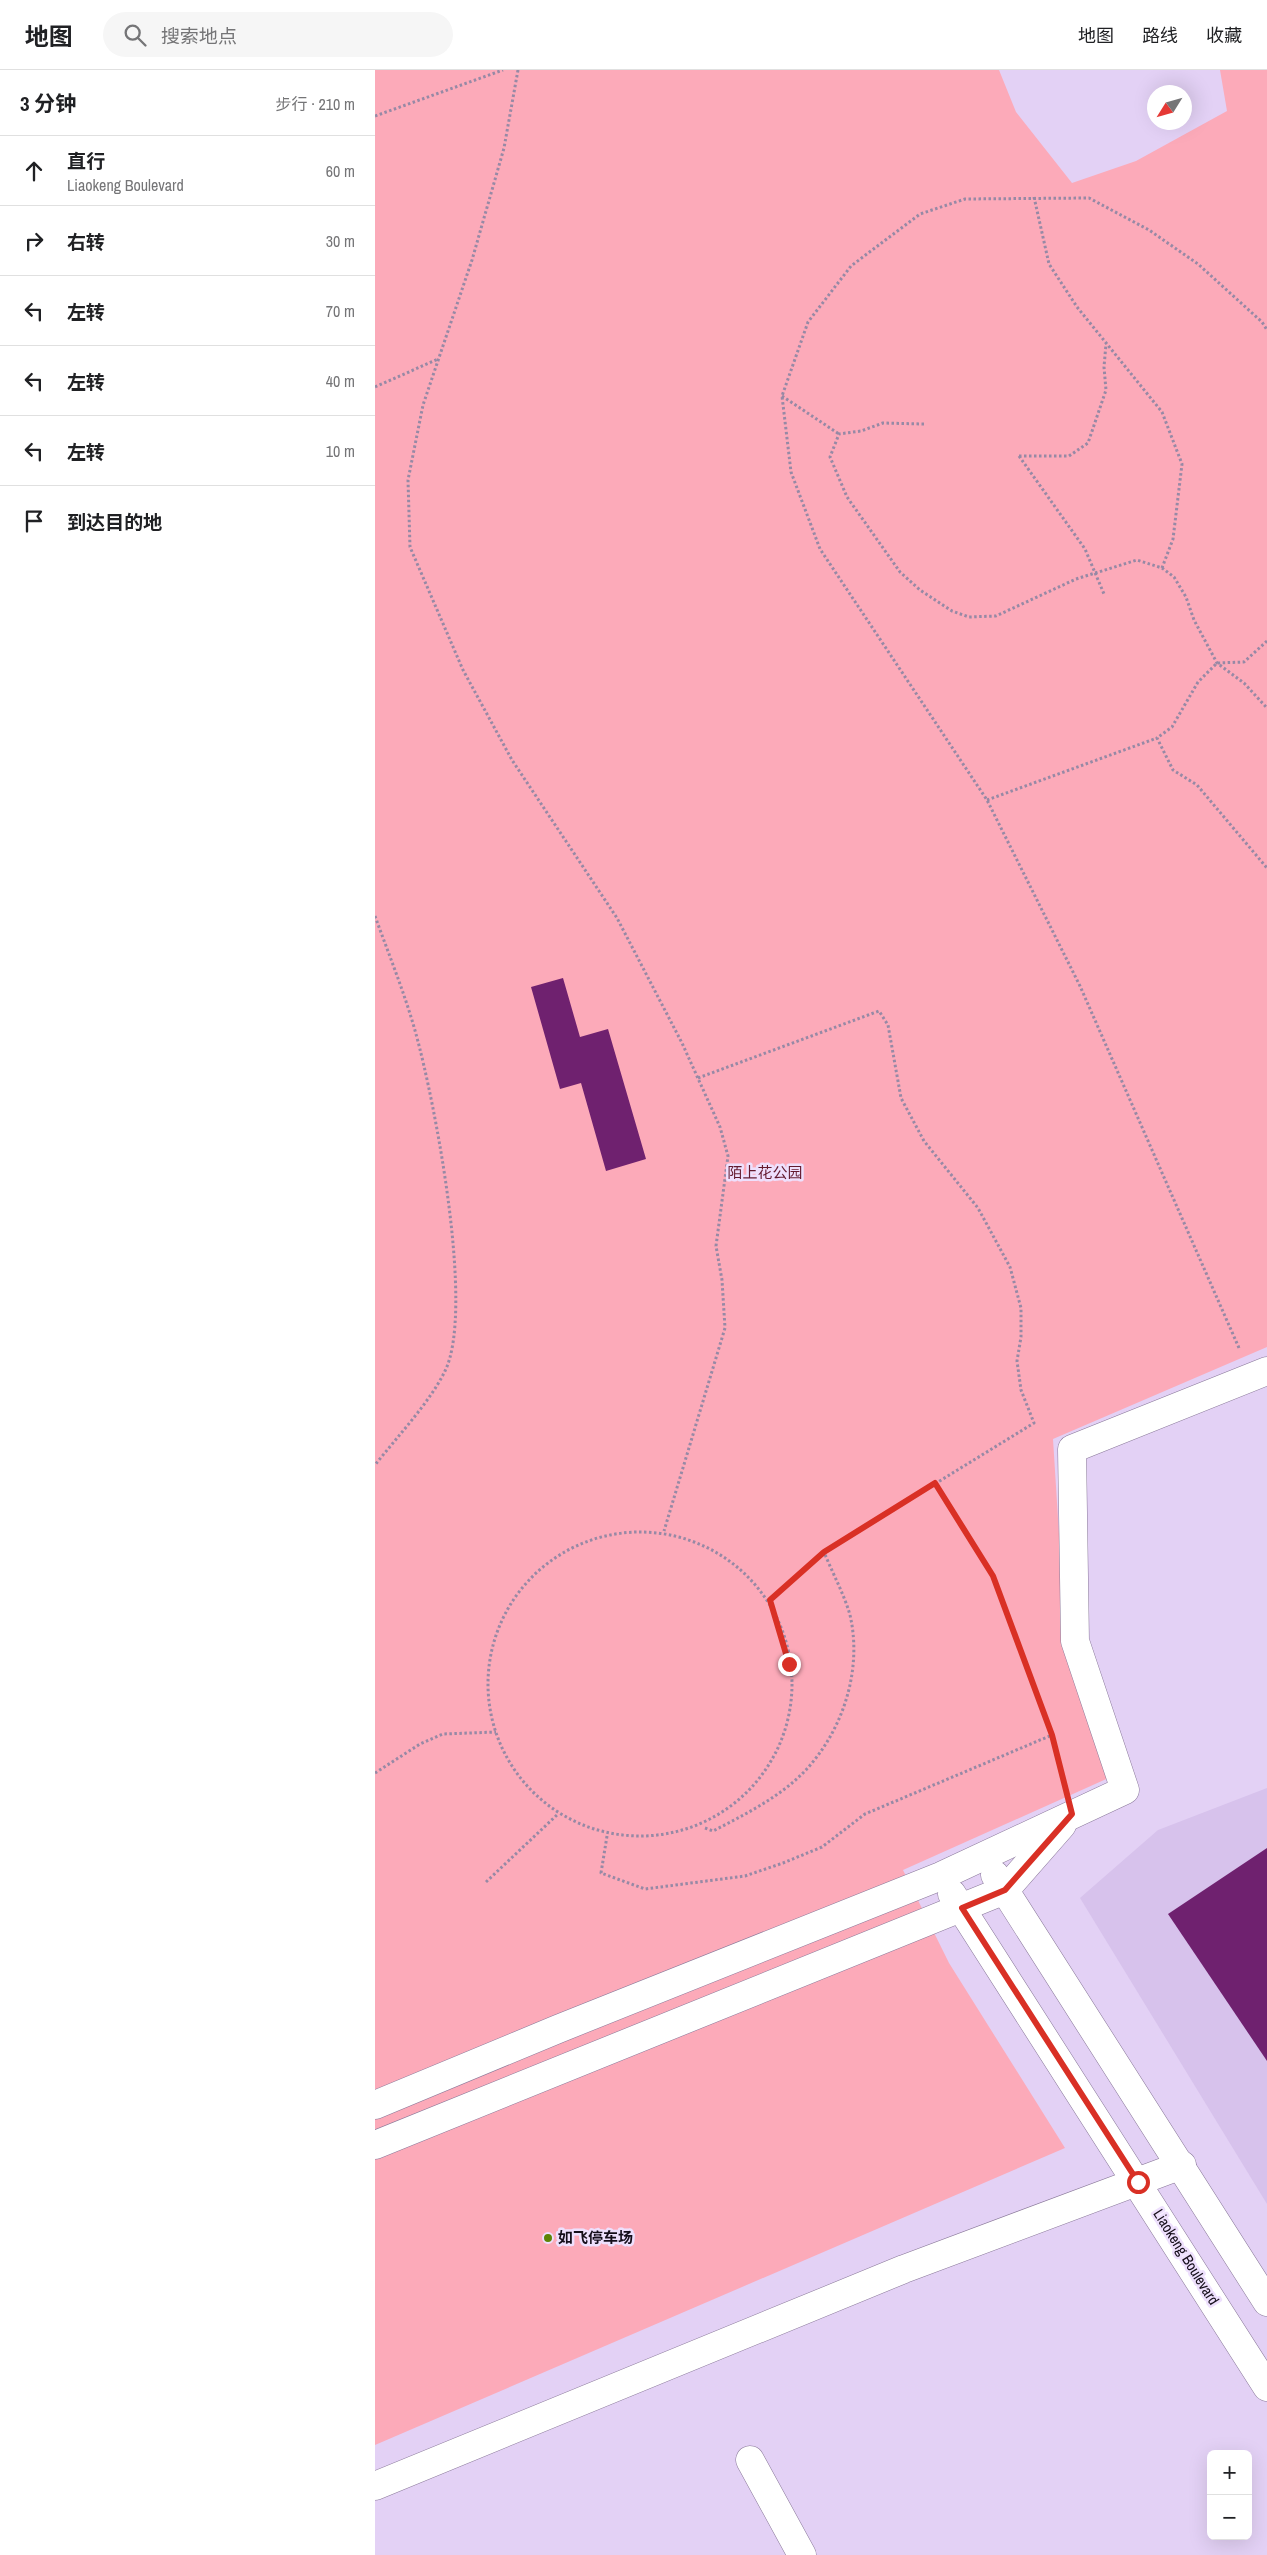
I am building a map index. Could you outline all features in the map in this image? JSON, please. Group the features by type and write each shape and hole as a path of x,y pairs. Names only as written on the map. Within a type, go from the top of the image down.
{"street":[{"path":"375,2105 984,1858 1125,1790 1075,1641 1072,1450 1259,1374"},
{"path":"375,2145 1005,1890 1072,1814"},
{"path":"984,1858 1182,2165 1267,2302"},
{"name":"Liaokeng Boulevard","path":"941,1876 1138,2182 1267,2387"},
{"path":"375,2486 904,2269 1182,2165"},
{"path":"750,2460 802,2555"}],"path":[{"path":"375,116 503,70"},
{"path":"518,70 505,148 472,260 423,405 408,480 410,547 463,670 512,760 617,918 698,1078 720,1126 728,1156 716,1246 722,1280 725,1328 665,1531"},
{"path":"1034,197 1049,264 1077,307 1162,412 1182,464 1173,539 1162,568"},
{"path":"1259,1374 1080,986 987,800 820,549 791,472 782,396 808,322 851,266 920,214 965,198 1089,198 1149,230 1198,264 1263,322 1267,330"},
{"path":"1104,594 1085,550 1019,456 1069,456 1088,443 1106,390 1103,367 1106,344"},
{"path":"375,387 438,360"},
{"path":"782,396 839,434 861,431 883,423 924,424"},
{"path":"839,434 830,457 847,497 900,572 920,590 952,610 969,617 996,616 1076,579 1137,560 1162,568 1174,577 1186,597 1193,620 1217,663 1244,683 1267,708"},
{"path":"987,800 1157,738 1171,727 1199,682 1217,663 1244,662 1267,641"},
{"path":"1157,738 1173,770 1197,785 1267,868"},
{"path":"375,916 416,1034 437,1127 455,1259 455,1340 445,1370 375,1466"},
{"path":"698,1078 879,1011 888,1025 901,1098 924,1140 978,1208 1010,1267 1021,1308 1021,1337 1017,1361 1021,1390 1034,1423 824,1552 770,1600"},
{"path":"935,1483 993,1576 1052,1735 1072,1814"},
{"path":"665,1531 713,1546 753,1576 770,1600 789,1664 787,1714 770,1761 739,1800 705,1828 656,1840 607,1835 559,1814 521,1778 496,1732 488,1681 498,1630 524,1585 564,1551 613,1533 665,1531"},
{"path":"705,1828 713,1831 757,1808 803,1773 838,1725 854,1667 850,1616 824,1552"},
{"path":"375,1773 420,1744 443,1734 496,1732"},
{"path":"607,1835 601,1873 645,1889 745,1876 783,1863 822,1846 865,1814 1052,1735"},
{"path":"486,1882 559,1814"}],"shaded area":[{"path":"1267,1788 1267,2204 1080,1898 1158,1830"}],"green space":[{"name":"陌上花公园","path":"375,70 999,70 1016,112 1072,183 1136,161 1227,111 1220,70 1267,70 1267,1347 1053,1439 1066,1645 1113,1776 903,1870 949,1963 1065,2148 375,2445"}],"building":[{"path":"563,978 580,1037 608,1029 646,1159 606,1171 581,1083 560,1089 531,987"},
{"path":"1267,1848 1267,2061 1168,1914"}],"place":[{"name":"如飞停车场","path":"548,2238"}],"route":[{"path":"789,1664 770,1600 824,1552 935,1483 993,1576 1052,1735 1072,1814 1005,1890 962,1908 1138,2182"}]}
